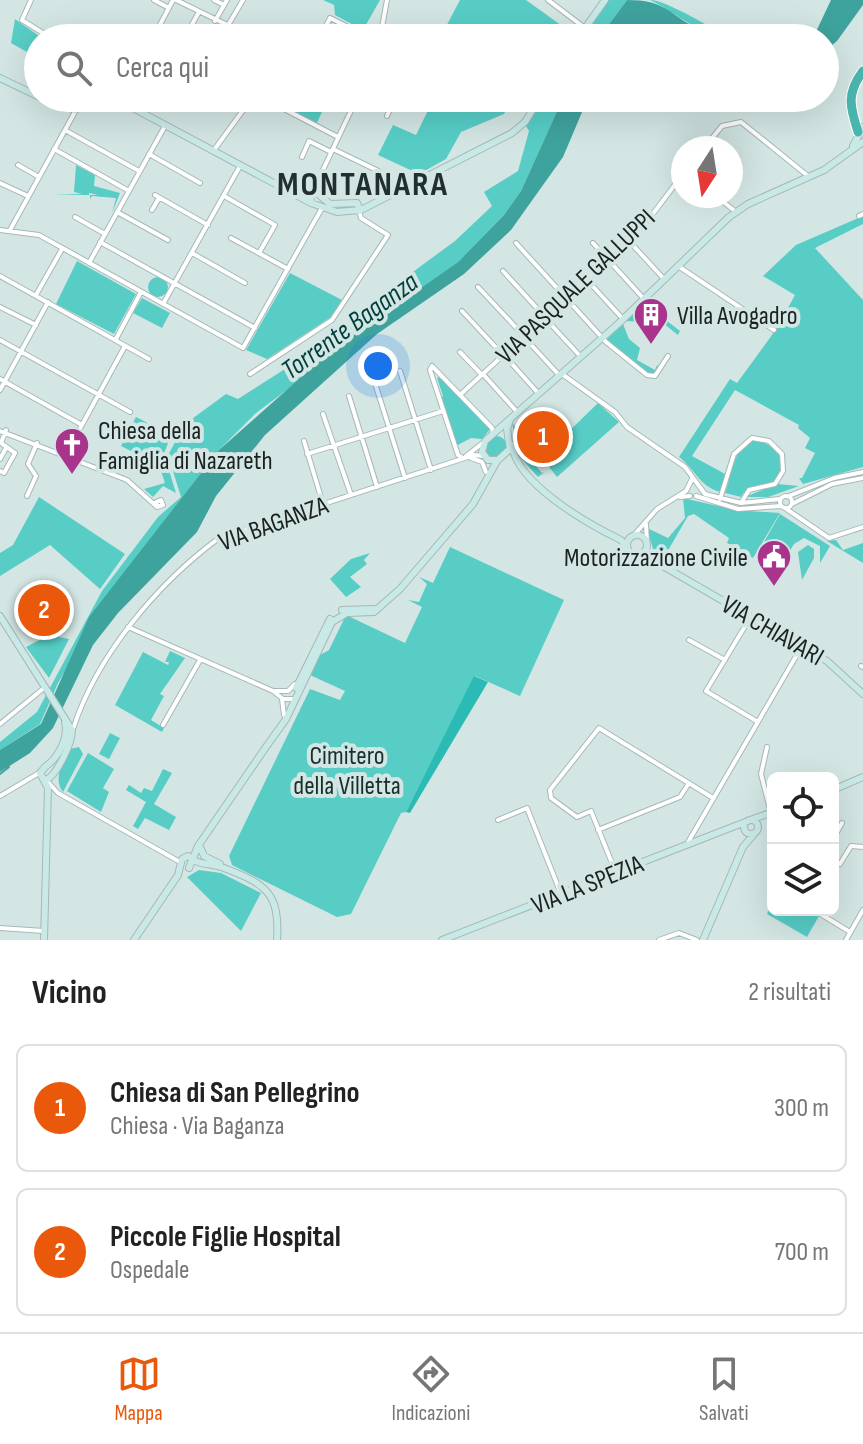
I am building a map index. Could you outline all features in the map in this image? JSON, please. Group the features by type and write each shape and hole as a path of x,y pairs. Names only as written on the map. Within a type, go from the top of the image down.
{"highway":[{"path":"861,75 850,92 850,110 861,133"}],"street":[{"path":"28,24 22,20 31,0"},
{"path":"154,0 169,8"},
{"path":"160,24 174,0 221,24"},
{"path":"214,0 225,3 215,21"},
{"path":"229,24 243,0"},
{"path":"383,24 387,0"},
{"path":"588,24 605,0"},
{"path":"551,1 580,24"},
{"path":"192,24 199,12"},
{"path":"327,24 330,18 342,24"},
{"path":"2,80 24,91"},
{"path":"10,230 73,112"},
{"path":"139,112 299,196 313,196 330,204 376,200"},
{"path":"214,150 242,112"},
{"path":"290,112 338,137"},
{"path":"313,196 350,112"},
{"path":"387,116 389,112"},
{"path":"313,196 323,207 337,212 359,211 512,133 531,112"},
{"path":"714,136 722,126 741,122 810,177"},
{"path":"89,263 165,126"},
{"path":"65,130 139,171"},
{"name":"VIA BAGANZA","path":"461,459 561,375 736,212 836,163 851,149 861,133"},
{"path":"302,157 309,141 397,180"},
{"path":"54,149 129,191"},
{"path":"149,154 200,183"},
{"path":"163,304 241,164"},
{"path":"18,165 39,177"},
{"path":"0,183 28,196"},
{"name":"VIA PASQUALE GALLUPPI","path":"461,394 647,223 671,190"},
{"path":"152,210 157,196 208,225"},
{"path":"224,196 275,225 259,253"},
{"path":"250,374 332,320 388,235 361,218 360,207 355,203"},
{"path":"0,230 39,235 240,347 246,346 323,207"},
{"path":"731,208 736,212"},
{"path":"117,212 168,240"},
{"path":"75,217 105,234"},
{"path":"231,238 288,269"},
{"path":"628,240 665,280"},
{"path":"100,242 255,328"},
{"path":"516,243 602,338 651,377 668,356"},
{"path":"593,243 644,299"},
{"path":"36,295 62,248"},
{"path":"192,253 245,283"},
{"path":"678,266 774,330"},
{"path":"503,271 581,357"},
{"path":"0,276 149,359"},
{"path":"587,279 623,319"},
{"path":"478,287 561,375 614,410 628,428 684,465 699,489 720,499 741,503 780,499 834,478 863,475"},
{"path":"115,340 141,292"},
{"path":"0,390 2,380 48,302"},
{"path":"0,307 36,325"},
{"path":"462,311 539,394"},
{"path":"0,340 130,412"},
{"path":"66,454 125,346"},
{"path":"460,352 518,413"},
{"path":"485,476 479,460 461,459 443,411 432,366 493,429 494,434 509,437"},
{"path":"400,371 431,470"},
{"path":"373,377 405,478"},
{"path":"2,380 82,425"},
{"path":"349,396 377,487"},
{"path":"307,454 443,411"},
{"path":"323,414 351,495"},
{"path":"510,420 509,437 522,468"},
{"path":"0,471 4,473 15,453 1,443 3,430 127,480 154,503"},
{"path":"720,499 738,448 752,438 769,441 782,454 783,471 775,484 749,490 741,503"},
{"path":"304,441 323,504"},
{"path":"485,441 485,476"},
{"path":"27,496 36,476 28,464 37,443"},
{"path":"134,940 284,720 323,627 334,615 347,609 380,607 442,544 474,502 485,476 512,445"},
{"path":"0,459 6,448"},
{"name":"VIA BAGANZA","path":"69,724 128,627 202,551 219,538 475,454 498,461"},
{"path":"498,461 510,460 522,468 558,502 621,540 637,556 645,552 646,522"},
{"path":"677,498 696,496 738,509 783,507 832,484 863,475"},
{"path":"627,548 633,536 659,507 677,498 692,482"},
{"path":"696,496 699,489"},
{"path":"686,491 690,496"},
{"path":"789,496 792,504"},
{"path":"780,499 783,507 829,538 863,527"},
{"path":"601,529 642,536 647,543"},
{"name":"VIA CHIAVARI","path":"647,543 652,554 676,573"},
{"name":"VIA CHIAVARI","path":"637,556 648,557 802,646 837,668 863,694"},
{"path":"0,616 69,724 70,744 50,777"},
{"path":"751,617 706,691 758,722"},
{"path":"128,627 292,699"},
{"path":"689,640 725,660"},
{"path":"687,844 802,646"},
{"path":"163,725 200,660"},
{"path":"282,695 300,683"},
{"path":"284,720 300,683"},
{"path":"0,724 45,689"},
{"path":"282,695 284,720"},
{"path":"43,770 58,753 69,724"},
{"path":"616,873 591,811 577,817 551,798 550,790 600,728 713,798"},
{"path":"767,747 761,774 767,795"},
{"path":"0,796 22,780 51,768 44,940"},
{"path":"43,770 50,777 55,790 62,795 169,854 188,862 226,869"},
{"path":"839,786 863,777"},
{"path":"598,830 680,797 689,783"},
{"path":"498,820 527,808 561,894"},
{"name":"VIA LA SPEZIA","path":"442,940 767,815"},
{"path":"703,940 743,847 767,819"},
{"path":"743,847 744,831 749,820 756,822 756,832"},
{"path":"839,828 842,823"},
{"name":"VIA LA SPEZIA","path":"732,828 756,832"},
{"path":"199,845 204,856 262,886 274,898 278,914 277,940"},
{"path":"839,863 851,846 863,847"},
{"path":"846,940 863,910"},
{"path":"824,916 850,932"},
{"path":"0,928 44,931"},
{"path":"659,940 679,933 697,940"}],"green space":[{"path":"323,0 380,0 366,24 352,24 335,15 334,5"},
{"path":"460,0 526,0 559,24 447,24"},
{"path":"606,0 627,0 609,24 588,24"},
{"path":"650,0 705,24 691,24"},
{"path":"15,19 24,25 24,50 11,43"},
{"path":"295,112 322,112 317,123"},
{"path":"427,112 505,112 461,132 446,159 419,174 378,155 393,125 416,135"},
{"path":"528,112 557,112 521,191 504,215 458,262 256,413 219,450 117,582 58,683 40,724 0,750 0,742 37,712 102,591 158,517 181,497 168,455 185,424 226,394 238,399 343,332 391,288 455,241 492,206 484,192 518,171 529,131 523,121"},
{"path":"76,165 95,175 94,186 120,193 112,213 116,198 92,196 90,199 90,195 98,195 89,193 89,195 53,195 82,194 74,192"},
{"path":"863,216 863,224 815,248 863,300 863,467 803,484 799,478 802,478 815,453 805,448 810,438 798,428 799,425 735,390 692,456 727,475 720,492 713,489 679,457 730,379 737,383 777,328 795,295 763,276 796,245"},
{"path":"77,261 136,294 114,334 56,304"},
{"path":"290,273 342,300 331,317 267,359 246,350"},
{"path":"158,277 165,280 168,287 165,294 158,297 151,294 148,287 151,280"},
{"path":"142,298 170,313 162,328 133,313"},
{"path":"645,304 680,331 678,335 664,324 653,331 643,322 626,321"},
{"path":"623,324 629,339 640,348 637,360 655,370 657,365 659,369 653,376 606,340"},
{"path":"442,376 491,428 482,439 471,438 456,446 440,398 443,396 437,378"},
{"path":"598,403 619,422 557,477 530,442 521,448 542,473 545,472 538,477 519,456 512,423 552,464 569,450 560,440"},
{"path":"136,417 171,435 164,454 176,493 163,486 153,497 144,489 165,483 159,465 121,446"},
{"path":"496,436 504,439 507,447 504,455 496,458 488,455 485,447 488,439"},
{"path":"756,440 773,448 781,458 778,477 749,489 741,497 725,493 742,447"},
{"path":"777,484 799,486 768,497 745,497"},
{"path":"39,497 125,554 100,589 50,545 0,576 0,553 13,545"},
{"path":"683,498 735,510 780,513 753,558 727,543 729,538 694,514 688,516 666,554 659,555 653,549 647,528 668,538 685,518"},
{"path":"780,514 830,546 820,563 820,546 804,538 794,544 778,567 786,555 764,542"},
{"path":"836,540 843,550 863,543 863,563 827,541"},
{"path":"808,545 814,549 814,558 802,580 798,552"},
{"name":"Cimitero della Villetta","path":"450,547 564,600 520,696 475,676 351,914 337,917 232,865 229,856 310,689 340,700 345,691 310,675 320,655 329,650 346,615 405,643 422,607 408,600 419,602 427,584 419,577 433,583"},
{"path":"370,553 364,560 367,564 350,577 361,587 346,597 330,579 351,559"},
{"path":"49,635 69,639 49,678 26,647"},
{"path":"170,651 185,658 160,694 164,696 151,720 164,728 162,732 115,705 143,652 168,665 169,662 165,662"},
{"path":"110,733 120,738 109,759 99,754"},
{"path":"79,747 83,754 63,792 59,782 62,765 70,749"},
{"path":"88,753 114,769 103,788 109,792 101,812 67,791"},
{"path":"163,769 172,773 154,804 176,817 169,830 145,818 138,829 133,826 146,802 126,790 129,785 141,793 144,788 152,791"},
{"path":"199,870 221,873 261,893 241,931 187,877"},
{"path":"770,916 819,916 807,937"}],"shaded area":[{"path":"627,0 650,2 666,8 690,24 609,24"},
{"path":"831,0 863,0 863,5 839,38 839,24 820,24"},
{"name":"Torrente Baganza","path":"557,112 582,112 563,157 511,230 464,274 377,334 265,435 216,496 197,532 118,613 93,645 53,728 30,753 0,772 0,750 41,724 89,617 219,450 325,356 458,262 504,215 521,191"},
{"path":"474,676 488,682 410,813 406,812"}],"waterway":[{"name":"Torrente Baganza","path":"0,774 9,767"}],"place":[{"name":"Villa Avogadro","path":"651,346"},
{"name":"Chiesa di San Pellegrino","path":"543,437"},
{"name":"Chiesa della Famiglia di Nazareth","path":"72,476"},
{"name":"Motorizzazione Civile","path":"774,588"},
{"name":"Piccole Figlie Hospital","path":"44,610"}],"district":[{"name":"MONTANARA","path":"363,183"}]}
